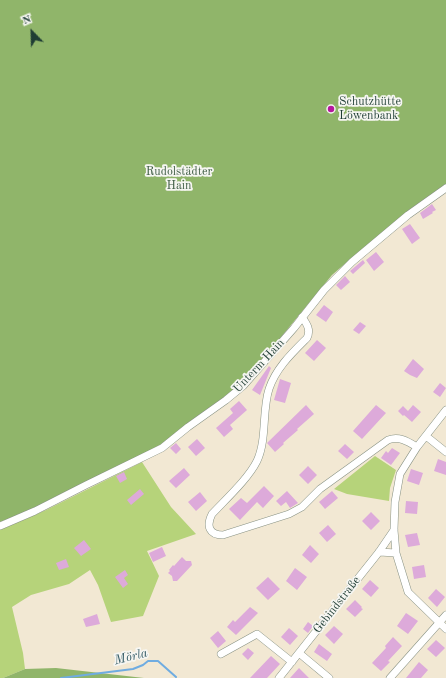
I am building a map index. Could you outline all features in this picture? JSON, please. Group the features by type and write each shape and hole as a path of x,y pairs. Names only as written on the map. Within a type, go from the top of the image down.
{"street":[{"name":"Unterm Hain","path":"0,526 36,511 162,448 243,386 324,290 352,262 408,215 446,188"},
{"path":"302,317 307,324 307,338 283,363 274,377 268,390 262,440 257,460 249,473 212,514 209,520 209,527 214,533 223,535 289,514 297,510 320,489 388,440 396,438 404,439 417,448"},
{"path":"446,410 417,448 400,474 395,502 394,530 396,553 408,592 446,629"},
{"path":"426,436 446,452"},
{"name":"Gebindstraße","path":"279,678 379,552 394,530"},
{"path":"379,552 396,553"},
{"path":"390,678 446,615"},
{"path":"221,654 256,631 292,662"},
{"path":"299,653 329,678"}],"green space":[{"name":"Rudolstädter Hain","path":"0,0 446,0 446,186 362,249 332,275 254,370 233,391 157,449 19,515 0,522"},
{"path":"375,456 396,470 390,488 389,501 347,494 334,489"},
{"path":"142,462 171,507 196,534 147,551 159,576 143,616 111,622 98,585 90,570 69,584 31,595 12,607 23,653 25,669 0,678 0,530 46,510"},
{"path":"56,668 144,678 3,678 25,669"}],"building":[{"path":"432,204 436,210 423,219 420,213"},
{"path":"410,224 420,238 412,244 402,229"},
{"path":"376,252 384,262 374,271 366,260"},
{"path":"363,260 365,263 353,274 350,271"},
{"path":"345,276 350,282 341,290 336,285"},
{"path":"324,305 333,312 326,322 316,315"},
{"path":"360,322 366,326 359,334 353,330"},
{"path":"317,340 326,348 314,361 305,353"},
{"path":"413,359 424,369 417,378 404,371"},
{"path":"269,366 271,368 260,395 252,390"},
{"path":"280,379 291,383 285,403 274,400"},
{"path":"440,383 446,388 440,397 433,392"},
{"path":"239,401 247,410 230,425 233,429 224,437 216,428 233,413 230,409"},
{"path":"306,405 314,414 275,452 267,443"},
{"path":"376,405 386,413 362,439 353,431"},
{"path":"413,405 421,412 412,422 398,411 403,406 408,411"},
{"path":"197,439 205,448 196,456 188,447"},
{"path":"176,443 181,449 176,454 170,448"},
{"path":"345,444 354,452 347,459 338,451"},
{"path":"392,448 400,453 391,465 381,458 386,451 388,453"},
{"path":"438,459 446,462 446,475 434,471"},
{"path":"308,466 317,475 308,484 299,475"},
{"path":"184,468 190,475 176,488 169,481"},
{"path":"411,469 423,473 419,485 407,481"},
{"path":"124,472 127,479 120,483 116,476"},
{"path":"264,486 274,496 263,508 257,502 240,520 229,509 241,498 247,503"},
{"path":"140,489 144,494 131,505 127,500"},
{"path":"287,491 298,503 290,508 286,502 281,506 276,501"},
{"path":"332,491 338,498 325,509 319,502"},
{"path":"200,492 207,501 196,511 188,502"},
{"path":"406,501 418,502 417,514 405,513"},
{"path":"371,512 380,521 371,530 362,521"},
{"path":"328,525 336,534 327,542 319,533"},
{"path":"417,533 420,545 408,547 405,535"},
{"path":"84,540 91,549 81,556 74,548"},
{"path":"310,545 319,554 311,563 302,555"},
{"path":"162,547 166,556 153,562 149,553"},
{"path":"182,557 186,561 191,561 192,565 177,581 173,581 172,576 168,573 170,571 169,570"},
{"path":"66,559 69,567 59,570 56,563"},
{"path":"424,565 426,577 414,579 412,567"},
{"path":"295,568 307,577 297,590 286,581"},
{"path":"125,570 128,575 124,578 128,584 123,588 115,577"},
{"path":"268,577 280,589 268,600 256,588"},
{"path":"370,580 379,588 371,597 362,589"},
{"path":"436,589 445,597 437,607 428,598"},
{"path":"355,600 363,609 355,617 346,609"},
{"path":"250,607 258,613 236,635 227,627 233,620 235,622"},
{"path":"406,613 418,621 408,634 397,626"},
{"path":"97,614 100,624 86,627 83,619"},
{"path":"308,622 313,626 308,633 303,629"},
{"path":"334,626 343,634 334,644 325,635"},
{"path":"289,628 298,636 290,645 281,637"},
{"path":"218,631 226,641 218,648 210,638"},
{"path":"393,637 402,646 381,671 372,663 386,648 385,646"},
{"path":"436,640 445,648 436,657 427,649"},
{"path":"319,644 332,654 327,661 314,652"},
{"path":"248,648 254,653 248,660 242,654"},
{"path":"271,656 280,664 267,678 250,678"},
{"path":"419,662 428,670 421,678 406,678"},
{"path":"299,668 309,678 290,678"}],"waterway":[{"name":"Mörla","path":"61,678 133,669 148,661 158,661 176,677"}],"place":[{"name":"Schutzhütte Löwenbank","path":"331,109"}]}
